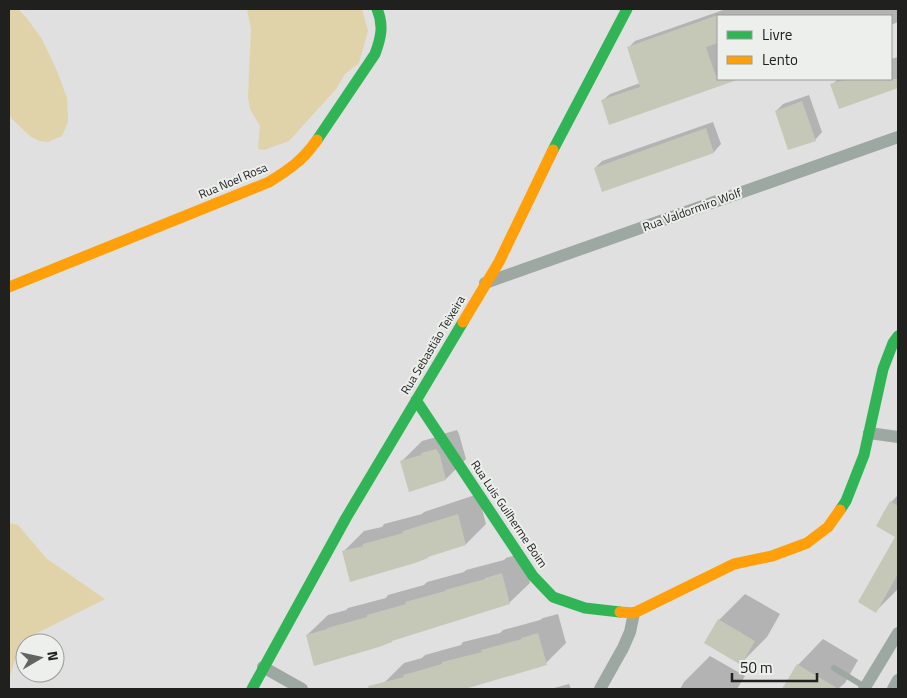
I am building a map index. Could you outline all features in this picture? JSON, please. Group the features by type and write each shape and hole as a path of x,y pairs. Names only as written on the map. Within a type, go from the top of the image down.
{"street":[{"name":"Rua Noel Rosa","path":"9,287 269,182 292,168 309,152 376,54 382,38 381,17 377,9"},
{"name":"Rua Sebastião Teixeira","path":"252,689 346,518 499,262 554,146 627,9"},
{"name":"Rua Valdormiro Wolf","path":"486,284 898,137"},
{"name":"Rua Luis Guilherme Boim","path":"416,400 533,576 553,597 585,608 634,613 734,564 772,556 807,543 828,526 846,500 864,454 883,369 893,343 898,336"},
{"path":"869,433 898,437"},
{"path":"600,689 623,648 630,632 634,613"},
{"path":"864,688 898,633"},
{"path":"263,667 302,689"},
{"path":"893,689 898,680"}],"lane":[{"path":"834,668 864,688"}],"shaded area":[{"path":"9,9 18,9 42,39 67,98 68,122 62,136 48,142 31,137 9,114"},
{"path":"247,9 362,9 368,31 359,63 345,74 336,89 289,141 264,150 258,149 260,126 250,109 248,97 251,29"},
{"path":"9,523 18,525 47,559 105,599 37,633 15,633 15,660 9,679"}],"building":[{"path":"717,15 717,43 706,47 717,80 737,80 609,125 601,100 640,87 627,47"},
{"path":"898,79 898,88 839,109 830,84 843,80"},
{"path":"802,101 816,141 788,150 775,111"},
{"path":"706,128 714,153 602,192 594,168"},
{"path":"436,449 440,455 446,480 409,492 400,461"},
{"path":"890,501 898,506 898,574 876,613 858,602 895,537 876,526"},
{"path":"458,514 466,545 415,563 350,582 342,551 363,546 363,544 403,533 403,531"},
{"path":"502,573 510,604 314,666 306,635 406,604 405,602"},
{"path":"718,619 755,641 741,665 704,643"},
{"path":"538,633 547,665 465,689 369,689 368,686 404,677 403,675 442,664 442,662 482,652 481,650"},
{"path":"797,664 815,675 839,689 782,689"}],"traffic: fast":[{"path":"317,140 375,54 381,31 377,9"},
{"path":"553,150 627,9"},
{"path":"252,689 346,518 463,322"},
{"path":"840,510 846,501 864,455 883,369 893,343 898,336"},
{"path":"416,400 533,576 553,597 585,608 620,612"}],"traffic: slow":[{"path":"9,287 269,182 296,164 317,140"},
{"path":"463,322 499,262 553,150"},
{"path":"620,612 634,613 734,564 772,556 807,543 828,527 840,510"}]}
